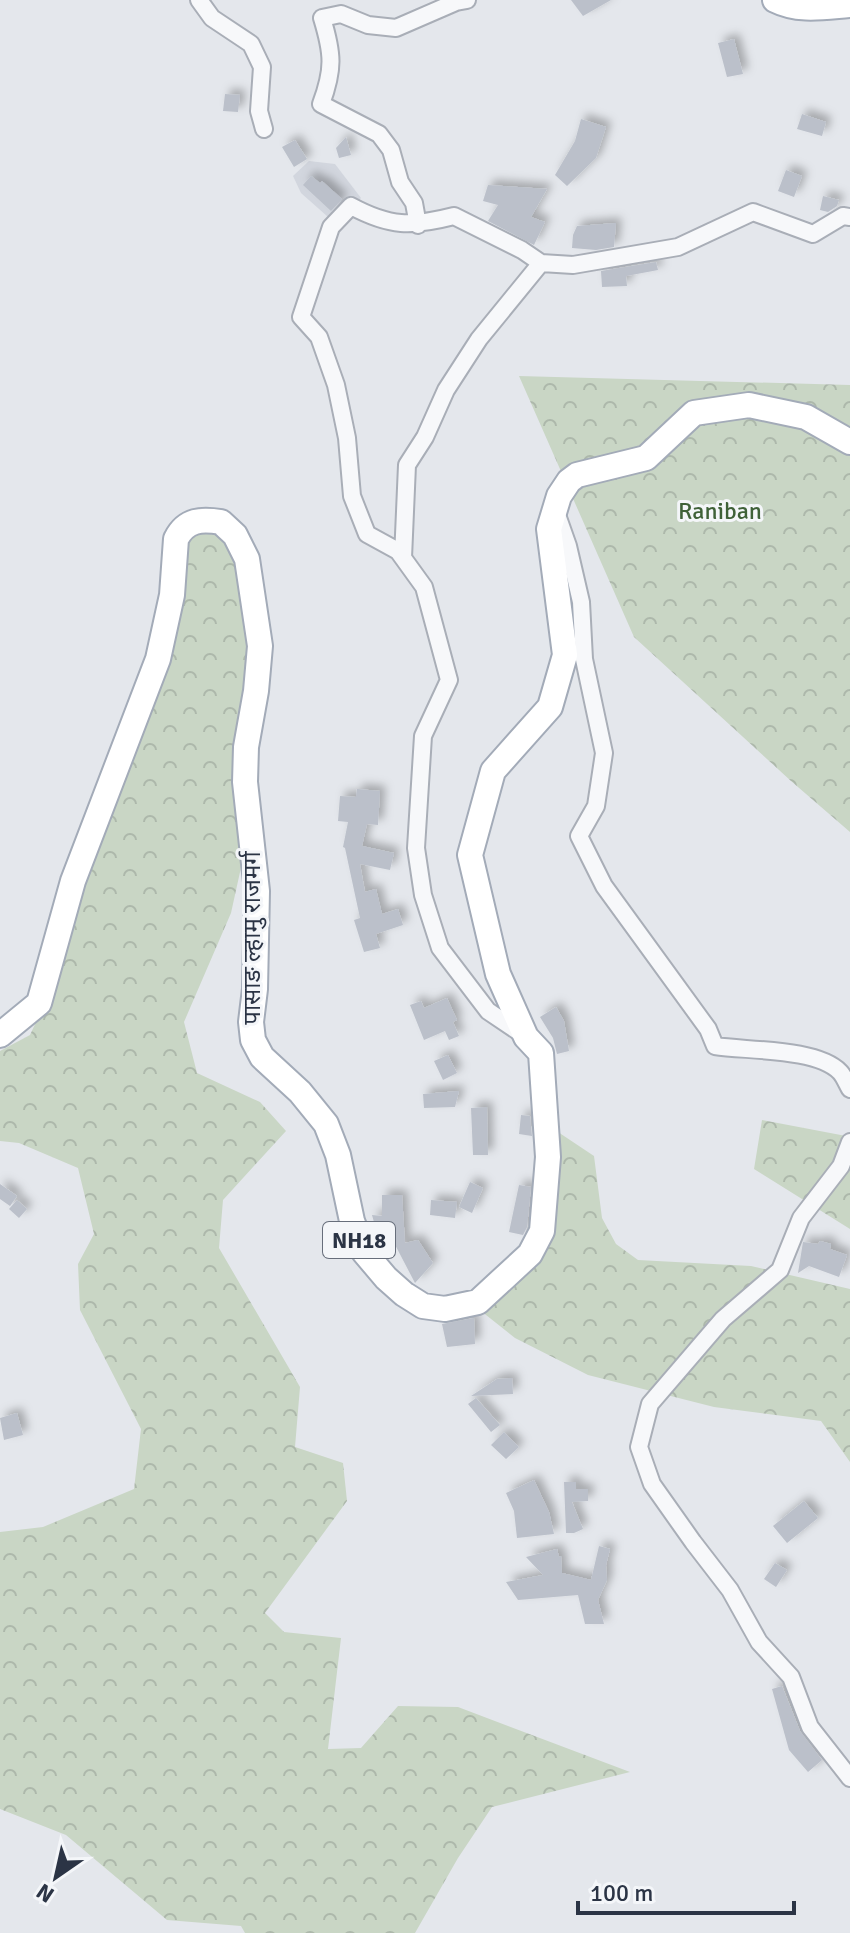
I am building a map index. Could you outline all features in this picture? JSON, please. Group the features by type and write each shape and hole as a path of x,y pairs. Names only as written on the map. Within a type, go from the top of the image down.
{"main road":[{"path":"775,0 789,7 850,5"},
{"name":"पासाङ ल्हामु राजमर्ग","path":"0,1035 39,1003 73,881 158,659 172,595 176,539 185,527 196,520 221,522 235,535 247,559 260,646 246,747 245,782 257,891 255,989 251,1022 253,1040 262,1057 300,1092 326,1124 338,1155 352,1221 364,1252 386,1278 423,1306 445,1309 478,1302 530,1254 542,1231 548,1157 541,1053 526,1037 498,974 470,855 493,771 550,707 565,655 549,529 564,487 577,475 646,458 694,413 749,405 806,417 850,442"}],"street":[{"path":"199,0 212,18 251,44 262,67 259,111 264,129"},
{"path":"418,225 414,203 400,182 391,150 379,134 321,104 331,77 331,49 322,18 341,14 368,25 396,28 467,0"},
{"path":"526,1037 488,1011 440,948 423,895 416,848 423,736 449,680 424,587 398,551 367,534 352,496 347,438 336,385 319,337 301,317 331,227 351,206 376,220 418,225 454,216 522,250 541,263 573,265 678,247 753,212 813,234 843,216 850,217"},
{"path":"403,558 407,465 425,437 446,390 479,339 541,263"},
{"path":"556,512 568,546 581,602 584,659 604,753 596,806 579,836 604,886 708,1029 715,1046 822,1060 840,1072 850,1089"},
{"path":"850,1142 841,1166 801,1218 780,1270 723,1319 650,1404 639,1447 652,1484 730,1590 759,1642 791,1677 810,1727 850,1778"}],"shaded area":[{"path":"309,161 335,164 361,198 336,224 301,193 293,176"}],"green space":[{"name":"Raniban","path":"519,376 850,385 850,832 634,637"},
{"path":"211,529 227,542 237,564 252,649 242,863 231,913 184,1022 197,1073 260,1102 286,1131 223,1200 219,1248 300,1387 295,1447 343,1463 347,1501 265,1613 284,1632 341,1638 328,1749 361,1748 398,1706 458,1707 630,1772 492,1807 458,1858 415,1933 245,1933 241,1926 167,1920 66,1835 0,1809 0,1532 43,1527 134,1489 141,1429 80,1310 78,1264 94,1234 78,1168 19,1143 0,1141 0,1051 30,1035 65,960 79,877 184,550 195,533"},
{"path":"762,1120 846,1136 850,1133 850,1229 754,1169"},
{"path":"555,1130 594,1156 602,1218 616,1244 638,1260 751,1266 850,1289 850,1462 821,1421 714,1407 588,1375 515,1338 481,1311 534,1262"}],"building":[{"path":"571,0 611,0 583,16"},
{"path":"734,39 743,74 727,77 718,43"},
{"path":"225,94 240,95 238,112 223,111"},
{"path":"802,114 826,122 822,136 797,129"},
{"path":"581,119 606,127 596,158 567,186 555,175 575,141"},
{"path":"346,137 351,155 339,158 336,148"},
{"path":"295,140 307,159 294,167 282,147"},
{"path":"786,170 802,176 794,197 778,191"},
{"path":"311,176 320,183 322,181 342,199 331,211 303,185"},
{"path":"488,185 547,189 531,217 545,222 534,245 488,221 498,205 483,201"},
{"path":"823,196 839,200 837,206 828,212 820,210"},
{"path":"616,223 614,247 596,250 572,248 577,226"},
{"path":"656,262 658,270 626,276 627,286 602,287 601,271"},
{"path":"357,789 380,791 378,825 367,824 362,846 394,853 390,870 360,864 365,892 376,889 382,914 398,909 403,925 376,934 380,948 364,952 354,920 360,918 343,847 348,822 338,821 340,796 356,797"},
{"path":"447,998 457,1020 453,1022 459,1036 449,1040 445,1031 424,1040 410,1005 421,1001 424,1008"},
{"path":"556,1007 564,1021 569,1051 557,1054 553,1038 540,1017"},
{"path":"448,1055 457,1073 443,1080 434,1061"},
{"path":"459,1091 455,1107 424,1108 423,1094"},
{"path":"487,1107 488,1155 473,1155 471,1108"},
{"path":"521,1115 530,1116 532,1136 519,1134"},
{"path":"470,1182 483,1188 472,1213 459,1207"},
{"path":"0,1184 17,1196 10,1206 0,1199"},
{"path":"519,1185 531,1187 527,1227 523,1235 509,1232"},
{"path":"382,1195 402,1195 405,1243 418,1240 433,1263 415,1283 391,1237 379,1240 372,1215 382,1216"},
{"path":"17,1200 27,1209 19,1218 9,1209"},
{"path":"431,1200 457,1202 455,1218 430,1215"},
{"path":"820,1241 831,1244 830,1249 847,1255 839,1277 809,1266 798,1273 803,1242 818,1244"},
{"path":"474,1318 475,1344 447,1347 442,1324"},
{"path":"512,1378 513,1394 471,1396 497,1379"},
{"path":"476,1398 500,1425 491,1432 468,1404"},
{"path":"17,1413 23,1435 4,1440 0,1418"},
{"path":"504,1432 519,1447 506,1459 491,1445"},
{"path":"534,1480 549,1512 554,1534 517,1538 514,1511 506,1493"},
{"path":"564,1482 576,1482 576,1489 588,1489 588,1501 572,1502 583,1529 574,1533 566,1533"},
{"path":"804,1501 818,1518 787,1543 773,1526"},
{"path":"599,1546 610,1549 606,1565 607,1580 598,1600 604,1624 585,1624 578,1595 518,1600 506,1582 543,1575 526,1557 557,1549 561,1556 562,1573 591,1580"},
{"path":"775,1563 787,1570 776,1587 764,1579"},
{"path":"782,1686 800,1731 822,1760 808,1772 789,1750 772,1689"}]}
